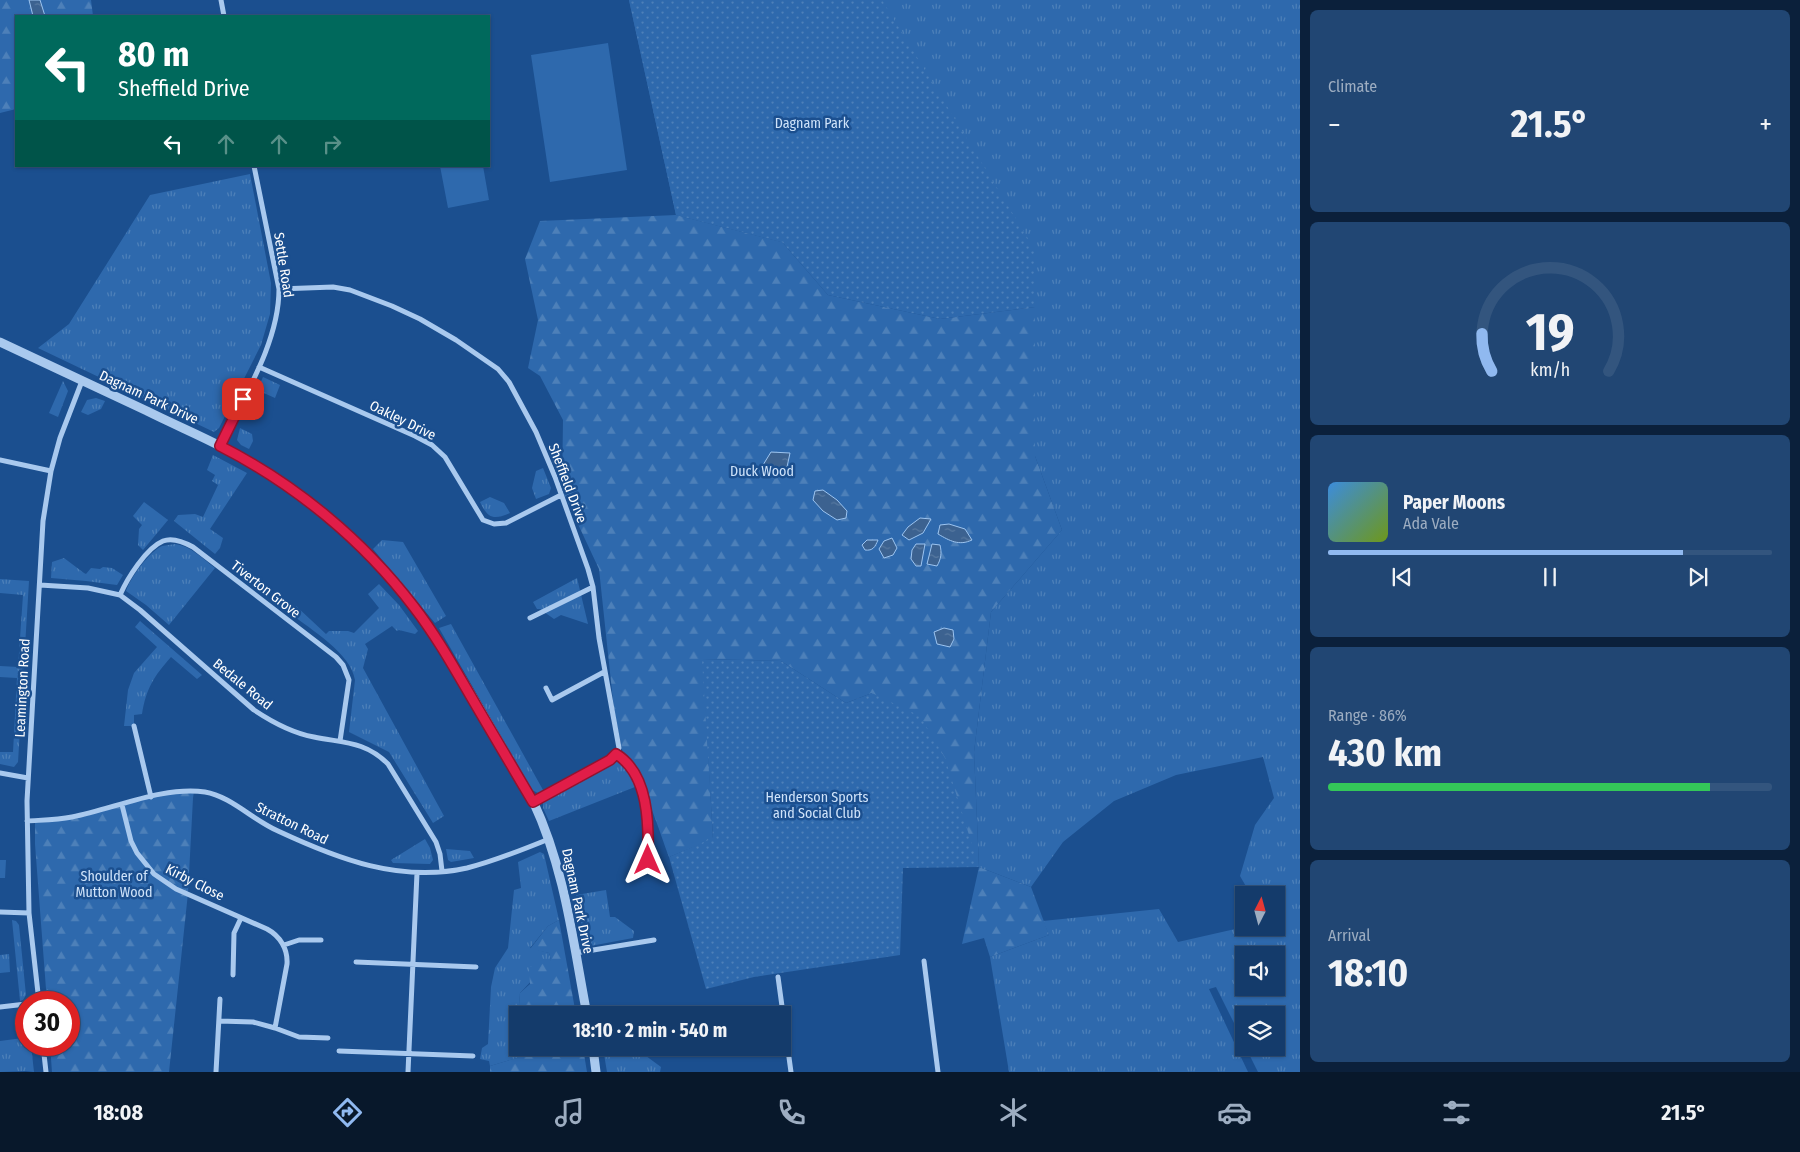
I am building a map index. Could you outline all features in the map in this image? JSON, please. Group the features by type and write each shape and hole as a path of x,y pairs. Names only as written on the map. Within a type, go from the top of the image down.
{"street":[{"path":"221,0 224,15"},
{"name":"Settle Road","path":"220,446 259,367 274,328 279,306 279,289 254,167"},
{"name":"Sheffield Drive","path":"279,289 333,287 350,290 420,319 486,360 498,369 509,382 536,432 588,569 593,587 604,672 618,739 619,748 616,754"},
{"name":"Dagnam Park Drive","path":"0,342 220,446 256,466 308,502 368,553 431,630 533,802 549,839 564,892 585,1006"},
{"name":"Oakley Drive","path":"259,367 432,445 445,457 483,520 494,524 506,522 561,495"},
{"name":"Leamington Road","path":"37,991 29,913 27,821 43,521 51,471 67,417 82,381"},
{"path":"0,460 51,471"},
{"name":"Tiverton Grove","path":"120,595 125,584 149,551 162,541 175,540 193,547 344,665 349,680 340,740"},
{"name":"Bedale Road","path":"40,585 88,588 120,595 265,718 312,737 340,740 372,751 388,764 436,842 442,871"},
{"path":"530,618 593,587"},
{"path":"546,688 552,700 604,672"},
{"path":"134,726 151,797"},
{"path":"533,802 610,760 616,754 624,759 635,771 645,804 649,830 648,860 645,866"},
{"path":"0,774 28,778"},
{"name":"Stratton Road","path":"27,821 71,817 181,790 207,792 220,796 260,822 324,851 392,871 416,873 466,868 549,839"},
{"name":"Kirby Close","path":"122,805 131,841 137,853 154,874 176,888 274,933 284,945"},
{"path":"408,1072 416,873"},
{"path":"0,912 29,913"},
{"path":"233,976 234,933 241,918"},
{"path":"275,1028 287,964 284,945 298,940 321,940"},
{"path":"575,953 654,940"},
{"path":"924,961 938,1072"},
{"path":"356,962 476,967"},
{"path":"778,977 791,1072"},
{"path":"216,1072 220,999"},
{"path":"0,1007 15,1005"},
{"path":"218,1021 252,1022 299,1037 328,1038"},
{"path":"339,1051 473,1056"},
{"path":"44,1056 46,1072"},
{"path":"594,1056 596,1072"}],"green space":[{"path":"0,0 91,0 93,15 15,15 15,109 0,113"},
{"path":"629,0 1300,0 1300,1072 1258,1072 1250,1056 1285,1056 1285,1006 1235,1006 1235,1025 1216,987 1209,989 1235,1044 1235,1056 1240,1056 1248,1072 1009,1072 990,957 1049,935 1043,921 1159,909 1178,942 1235,929 1235,936 1285,936 1285,886 1246,886 1240,876 1255,825 1274,798 1263,757 1176,775 1114,801 1063,842 1031,887 979,867 974,752 991,612 1062,530 1035,456 1035,307 676,215"},
{"name":"Dagnam Park","path":"629,0 882,0 1035,250 1035,307 940,319 828,295 782,242 676,215"},
{"path":"608,43 627,170 550,182 531,55"},
{"path":"440,167 483,167 489,200 448,208"},
{"path":"250,174 271,283 270,314 261,345 219,428 214,432 38,348 69,324 150,195"},
{"name":"Duck Wood","path":"676,215 782,242 828,295 940,319 1035,307 1035,456 1062,530 991,612 974,752 979,867 872,693 846,703 781,661 703,659 713,839 669,857 644,792 638,779 624,759 614,710 599,569 562,490 563,420 540,376 528,368 538,320 525,259 540,221"},
{"path":"263,377 280,385 275,398 257,390"},
{"path":"63,381 68,391 58,417 49,413"},
{"path":"96,398 105,401 101,409 88,415 81,412 87,400"},
{"path":"240,428 252,434 253,441 249,449 241,445 237,440"},
{"path":"213,455 247,473 210,529 223,538 220,548 215,554 174,521 178,515 195,514 203,517 218,485 212,481 215,475 207,470"},
{"path":"543,468 551,488 549,494 536,499 532,488 536,471"},
{"path":"490,497 504,503 510,513 500,517 489,515 480,502"},
{"path":"144,502 168,520 143,550 138,545 139,529 142,525 133,516"},
{"path":"382,540 403,542 446,616 435,623 373,549"},
{"path":"175,544 192,550 215,568 169,625 126,591 136,572 146,559 162,546"},
{"path":"64,558 86,574 91,568 100,569 103,567 112,568 123,575 117,585 51,578 52,562"},
{"path":"577,578 588,624 561,615 554,619 540,609 537,609 533,602"},
{"path":"0,579 29,581 18,762 14,767 0,764 0,752 13,752 17,678 0,677 0,666 18,667 23,595 0,593"},
{"path":"379,584 399,605 418,631 415,634 397,631 392,626 365,644 368,649 363,668 444,816 433,823 389,752 349,732 355,680 352,670 346,661 329,643 290,613 296,606 326,634 329,631 348,631 354,633 379,608 368,594"},
{"path":"140,621 202,675 197,679 171,657 152,683 142,714 134,715 134,726 124,726 128,690 134,673 157,647 135,627"},
{"path":"451,624 543,790 538,793 532,790 439,628"},
{"name":"Henderson Sports and Social Club","path":"702,659 781,661 846,703 872,693 920,716 945,758 979,867 903,868 900,955 754,977 706,989 669,857 713,838"},
{"path":"621,757 629,764 640,785 549,821 543,808 543,800"},
{"name":"Shoulder of Mutton Wood","path":"194,791 188,893 169,1072 52,1072 51,1056 80,1056 80,991 46,991 35,844 35,820 73,817 151,797"},
{"path":"425,839 433,860 430,864 393,863 391,860"},
{"path":"446,849 470,851 474,858 451,862 448,860"},
{"path":"540,852 544,854 559,920 548,926 530,948 549,953 551,960 520,993 519,1005 509,1006 509,1056 524,1056 490,1066 489,1061 480,1059 482,1048 488,1044 491,987 495,968 508,948 514,890 521,888 518,862"},
{"path":"0,860 6,860 5,878 0,878"},
{"path":"979,867 1031,887 1049,935 990,957 984,938 962,944"},
{"path":"606,890 610,917 615,917 634,931 633,938 585,947 576,895"},
{"path":"12,920 16,921 19,925 26,991 19,991"},
{"path":"559,920 574,1006 518,1006 520,993 530,984 529,967 551,960 549,953 530,949 548,926"},
{"path":"9,954 10,972 0,973 0,955"},
{"path":"15,1039 15,1056 32,1056 34,1072 0,1072 0,1041"},
{"path":"523,1056 584,1056 587,1072 490,1072 490,1066"},
{"path":"604,1056 646,1056 661,1067 660,1072 607,1072"}],"water":[{"path":"29,0 40,0 45,15 33,15"},
{"path":"771,452 790,453 787,467 776,477 764,475 763,465"},
{"path":"823,490 837,500 847,511 846,518 837,520 823,511 813,500 815,491"},
{"path":"920,518 931,519 923,533 909,540 902,535 908,527"},
{"path":"949,524 965,529 972,540 963,543 955,542 938,534 940,525"},
{"path":"892,538 897,548 893,555 884,558 879,549 884,541"},
{"path":"867,540 878,540 873,548 865,550 862,545"},
{"path":"916,544 925,544 921,566 916,566 911,559 912,550"},
{"path":"932,544 940,545 941,556 937,566 927,564"},
{"path":"944,628 953,630 954,639 950,647 937,644 934,632"}],"route":[{"path":"243,399 220,446 285,484 368,553 390,578 431,630 533,802 610,760 616,754 632,767 637,776 648,821 648,860"}]}
